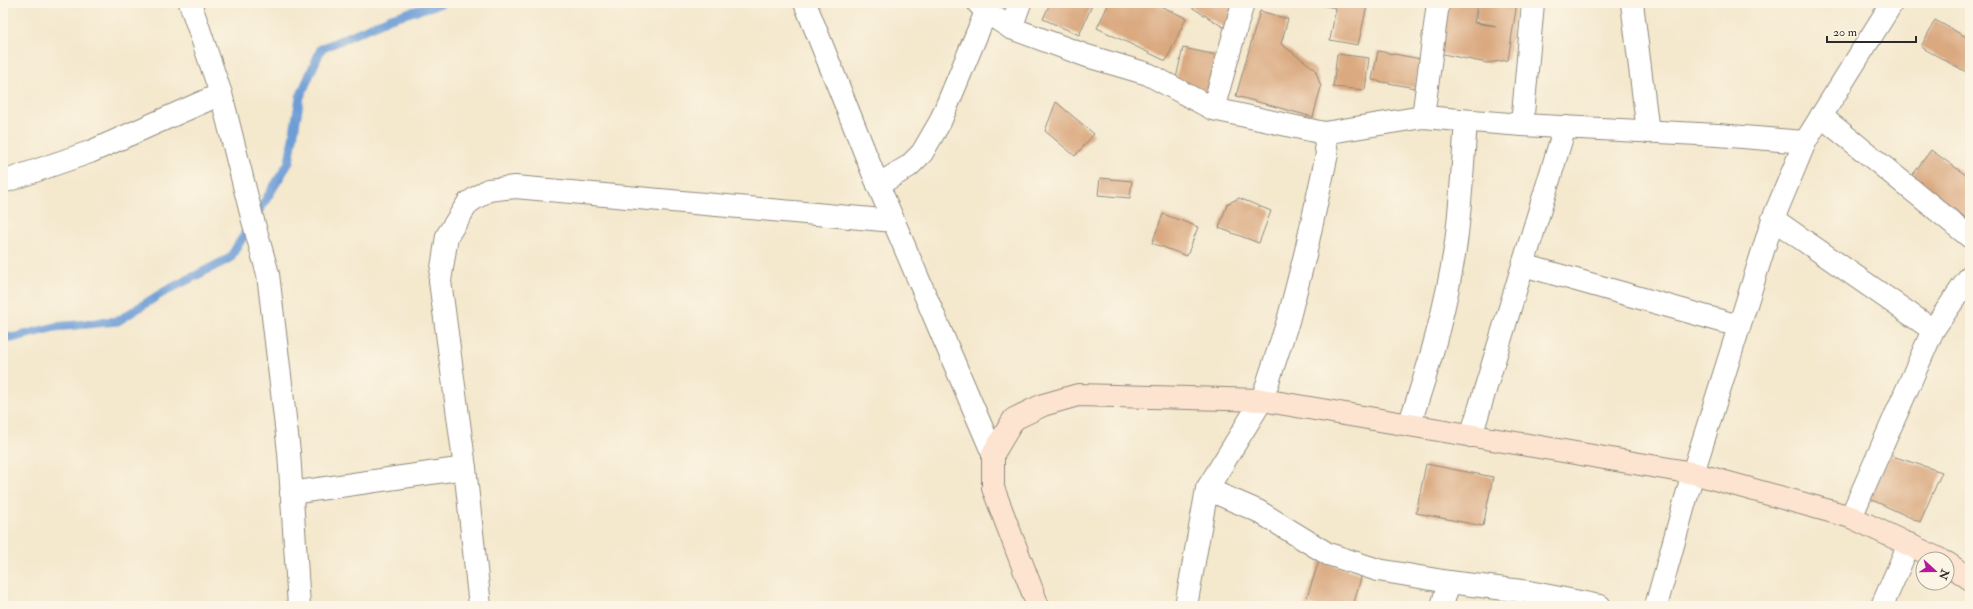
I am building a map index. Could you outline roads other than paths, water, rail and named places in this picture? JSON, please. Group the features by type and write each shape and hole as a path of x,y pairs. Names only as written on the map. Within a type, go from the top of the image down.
{"main road":[{"path":"1038,606 993,488 993,454 1014,419 1043,405 1078,395 1262,400 1693,473 1851,517 1923,551"},
{"path":"1955,569 1970,579"}],"street":[{"path":"190,3 221,94 268,274 289,452 299,606"},
{"path":"805,3 878,185 993,454"},
{"path":"1011,28 1020,3"},
{"path":"1213,108 1243,3"},
{"path":"1423,117 1438,3"},
{"path":"1522,125 1533,3"},
{"path":"1632,3 1648,132"},
{"path":"1656,606 1693,473 1773,219 1805,142 1892,3"},
{"path":"878,185 910,166 922,153 940,122 982,8 1011,28 1087,56 1148,74 1213,108 1324,133 1423,117 1522,125 1718,135 1805,142"},
{"path":"3,182 90,152 221,94"},
{"path":"1821,116 1970,237"},
{"path":"1409,424 1430,363 1446,297 1456,242 1466,121"},
{"path":"1471,436 1565,127"},
{"path":"1186,606 1207,489 1262,400 1288,321 1305,255 1327,154 1324,133"},
{"path":"480,606 465,468 440,281 447,236 468,202 488,190 515,187 894,221"},
{"path":"1773,219 1933,330"},
{"path":"1523,265 1739,326"},
{"path":"1851,517 1933,330 1970,276"},
{"path":"292,493 465,468"},
{"path":"1207,489 1258,512 1328,554 1378,570 1449,582 1529,592 1600,606"},
{"path":"1882,606 1909,544"},
{"path":"1442,606 1449,582"}],"waterway":[{"path":"3,334 12,338 55,327 118,321 162,293 230,258 289,162 300,97 321,49 391,18 442,3"}]}
